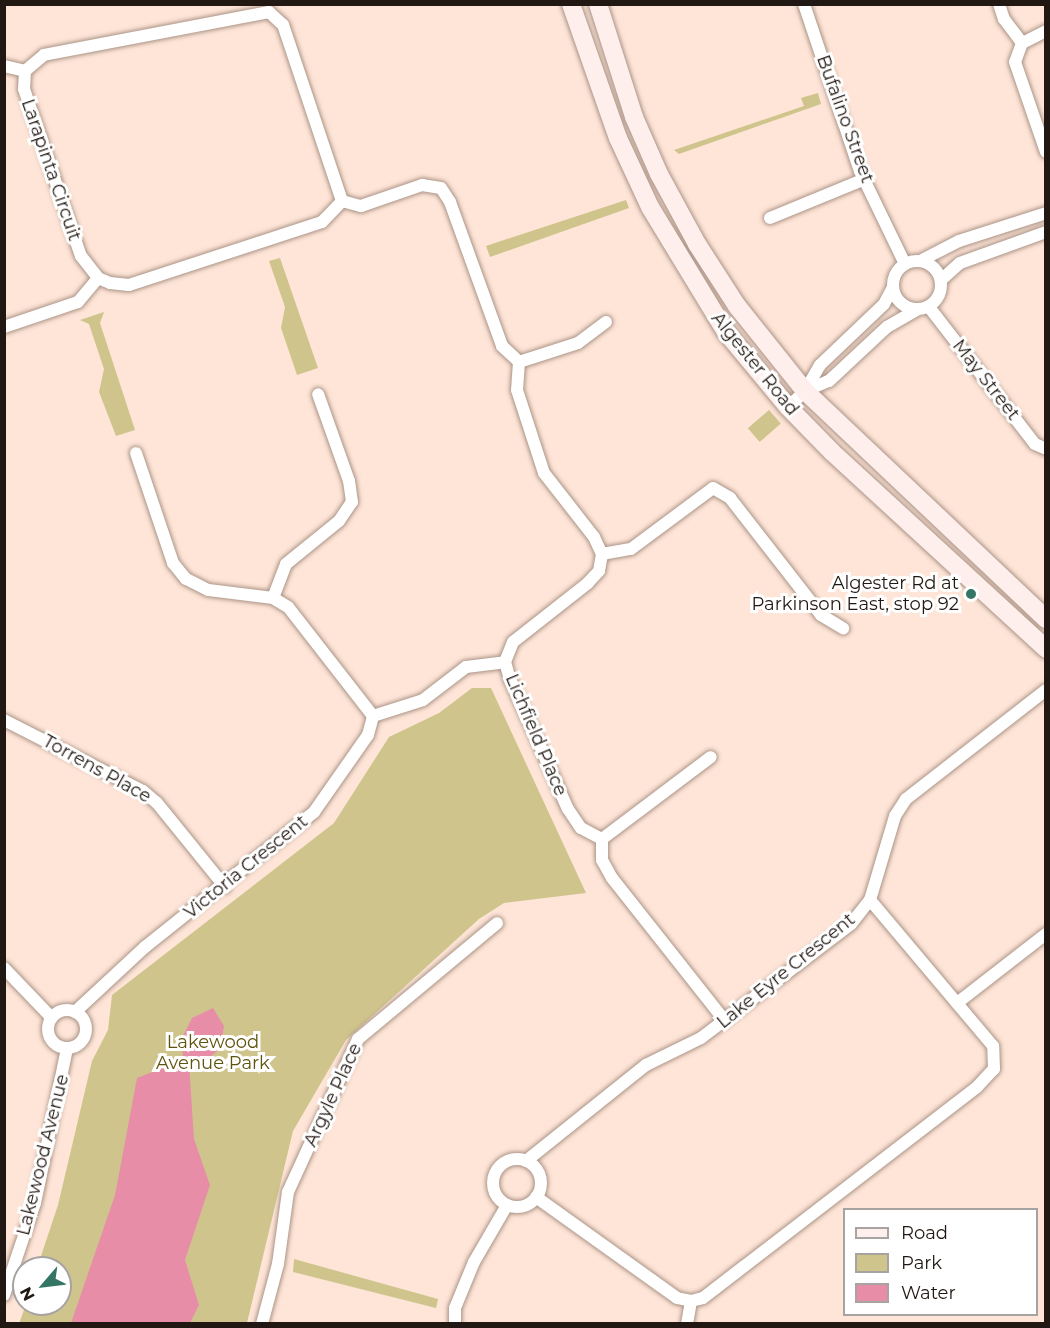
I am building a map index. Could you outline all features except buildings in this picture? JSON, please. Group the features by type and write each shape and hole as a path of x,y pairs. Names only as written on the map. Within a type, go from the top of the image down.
{"main road":[{"name":"Algester Road","path":"571,4 618,138 650,207 726,332 788,407 884,501 1046,649"},
{"name":"Algester Road","path":"598,4 634,117 659,174 697,244 737,306 805,391 1046,619"}],"street":[{"name":"Bufalino Street","path":"804,4 865,179 905,264"},
{"path":"999,4 1004,19 1022,43"},
{"path":"4,66 24,71 44,55 269,12 284,25 342,201"},
{"path":"1046,31 1022,43 1016,62 1046,152"},
{"name":"Larapinta Circuit","path":"24,71 24,89 81,256 98,278"},
{"path":"770,218 865,179"},
{"path":"342,201 361,206 422,185 441,188 450,202 502,346 519,362"},
{"path":"4,327 78,302 98,278 129,285 322,222 342,201"},
{"path":"788,407 805,391 819,365 876,314 893,287 896,274 905,264 920,261 959,241 1046,213"},
{"path":"941,280 960,263 1046,232"},
{"path":"805,391 829,381 887,327 923,308 940,295 941,280 934,267 920,261"},
{"path":"893,287 898,300 923,308"},
{"name":"May Street","path":"923,308 1035,444 1046,449"},
{"path":"519,362 578,343 606,322"},
{"path":"519,362 517,390 544,473 594,537 602,554 631,549 712,489 730,498 821,615 843,628"},
{"path":"273,598 286,564 339,521 352,502 349,481 318,393"},
{"path":"136,453 173,563 186,579 208,590 273,598 288,607 373,716 423,700 466,667 506,662"},
{"name":"Lichfield Place","path":"602,554 599,571 513,642 506,662 568,809 581,828 602,840"},
{"name":"Lake Eyre Crescent","path":"526,1161 646,1065 701,1038 851,924 870,900 895,816 906,799 1046,690"},
{"name":"Victoria Crescent","path":"75,1012 145,947 225,886 314,813 368,735 373,716"},
{"name":"Torrens Place","path":"4,720 143,791 157,803 225,886"},
{"path":"711,757 602,840 602,860 612,878 725,1021"},
{"path":"536,1197 677,1298 691,1301 712,1291 977,1087 994,1070 993,1046 870,900"},
{"name":"Argyle Place","path":"262,1323 278,1264 288,1192 358,1039 497,923"},
{"path":"957,1003 1046,934"},
{"path":"4,968 52,1018"},
{"path":"62,1011 75,1012 84,1021 85,1034 78,1044 67,1048 55,1044 48,1035 52,1018 62,1011"},
{"name":"Lakewood Avenue","path":"4,1295 35,1203 67,1048"},
{"path":"526,1161 540,1178 536,1197 523,1206 507,1205 495,1192 494,1176 503,1163 526,1161"},
{"path":"454,1323 455,1308 474,1262 507,1205"},
{"path":"687,1323 691,1301"}],"green space":[{"path":"818,93 821,104 679,154 674,150 804,106 801,98"},
{"path":"626,200 629,208 490,257 486,246"},
{"path":"280,258 318,368 297,375 281,328 285,307 269,261"},
{"path":"104,312 100,323 135,430 116,436 99,392 104,369 89,324 80,320"},
{"path":"769,410 781,424 760,442 748,428"},
{"name":"Lakewood Avenue Park","path":"472,688 491,688 586,893 504,903 479,919 346,1040 293,1131 247,1323 19,1324 22,1316 72,1316 72,1256 41,1256 58,1205 92,1061 108,1030 112,995 334,823 389,737 439,713"},
{"path":"294,1259 438,1299 436,1308 293,1272"}],"water":[{"path":"213,1008 224,1026 220,1049 206,1060 189,1063 194,1139 210,1185 185,1260 199,1305 190,1323 71,1323 115,1195 137,1078 183,1060 182,1038 192,1018"}],"place":[{"name":"Algester Rd at Parkinson East, stop 92","path":"971,594"}]}
